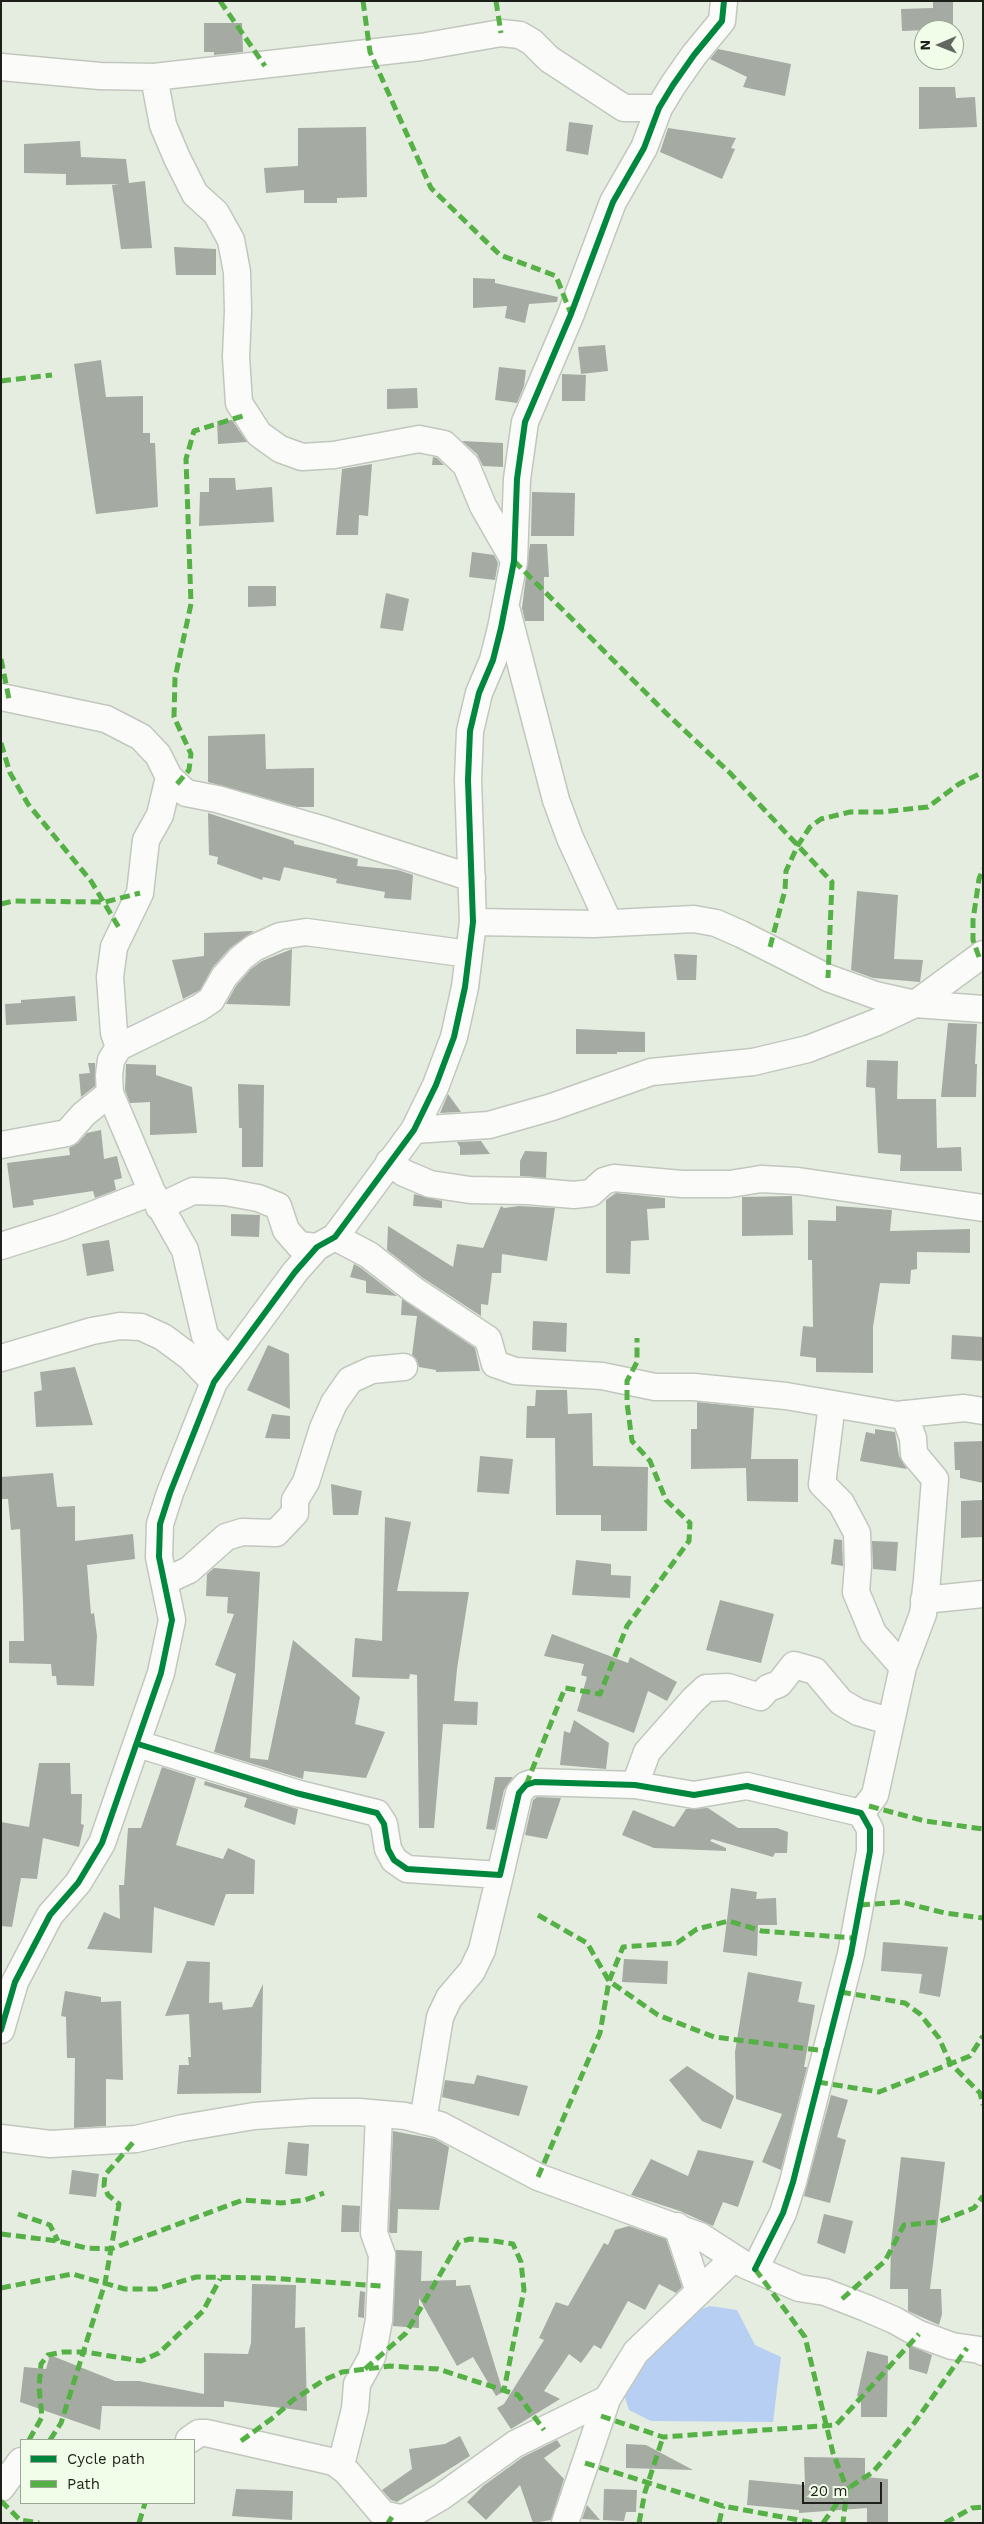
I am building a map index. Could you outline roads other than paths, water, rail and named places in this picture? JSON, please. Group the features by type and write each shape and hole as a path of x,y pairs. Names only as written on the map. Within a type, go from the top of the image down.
{"street":[{"path":"1,2030 15,1982 50,1915 78,1883 102,1843 138,1744 161,1674 172,1620 159,1557 160,1524 170,1493 214,1382 295,1272 326,1242 414,1130 436,1085 454,1037 473,922 468,780 470,731 479,693 493,660 506,606 514,561 517,480 525,422 571,314 613,202 644,148 660,108 694,54 722,21 724,1"},
{"path":"1,67 100,76 154,78 420,47 501,32 520,35 532,42 549,59 624,108 660,108"},
{"path":"154,78 163,125 177,158 195,194 216,213 231,240 237,272 236,357 239,404 259,434 280,449 302,456 334,455 419,439 444,444 466,466 483,506 514,561"},
{"path":"506,606 556,800 570,838 609,923"},
{"path":"1,698 106,719 140,736 158,756 169,777 186,794 217,799 324,830 472,878"},
{"path":"119,1047 114,1032 110,977 114,947 140,893 146,840 160,815 169,777"},
{"path":"473,922 609,923 694,919 716,923 770,947 828,978 875,995 915,1004 983,1009"},
{"path":"229,1361 205,1336 185,1250 156,1200 110,1093 109,1076 112,1060 119,1047 200,1008 211,1000 224,977 241,958 267,942 292,933 344,936 469,954"},
{"path":"414,1130 489,1125 552,1107 614,1083 651,1072 777,1059 877,1022 915,1004 983,954"},
{"path":"1,1145 66,1133 84,1114 110,1093"},
{"path":"389,1162 404,1173 430,1184 470,1190 528,1191 574,1195 591,1193 604,1180 614,1178 682,1184 721,1184 761,1179 798,1182 983,1208"},
{"path":"1,1246 61,1227 193,1191 225,1192 258,1198 278,1206 286,1230 299,1245 326,1242 369,1254 414,1290 488,1339 495,1364 515,1371 602,1376 655,1387 704,1388 786,1396 904,1414 964,1408 983,1411"},
{"path":"1,1358 92,1331 120,1326 142,1327 163,1337 190,1357 214,1382"},
{"path":"165,1581 189,1570 226,1537 242,1532 276,1533 295,1513 295,1500 306,1482 323,1428 334,1403 350,1380 372,1370 404,1367"},
{"path":"832,1404 822,1484 841,1503 857,1533 858,1566 856,1592 873,1633 903,1667"},
{"path":"861,1813 875,1795 903,1667 923,1614 936,1478 914,1454 912,1438 904,1414"},
{"path":"924,1600 983,1594"},
{"path":"634,1785 647,1752 706,1688 728,1687 760,1697 768,1688 778,1684 794,1665 815,1671 841,1702 858,1712 890,1721"},
{"path":"138,1744 296,1793 377,1813 384,1824 388,1849 394,1860 408,1868 500,1875"},
{"path":"423,2121 440,2018 449,1998 472,1971 482,1950 519,1793 526,1785 535,1782 634,1785 694,1795 746,1786 861,1813 870,1829 870,1851 851,1954 793,2182 783,2213 744,2264 699,2292 636,2352 606,2399 565,2523"},
{"path":"1,2138 50,2144 136,2139 183,2128 254,2116 312,2112 405,2116 440,2126 467,2142 538,2177 677,2226 700,2236 744,2264 799,2288 825,2292 894,2320 919,2334 952,2346 983,2352"},
{"path":"341,2465 355,2408 357,2384 372,2357 379,2320 382,2255 374,2233 379,2114"},
{"path":"677,2226 699,2292"},
{"path":"191,2439 200,2433 206,2432 341,2465 381,2512 392,2517 404,2517 441,2498 515,2444 606,2399"},
{"path":"1,2488 20,2462"}],"water":[{"path":"710,2306 737,2310 755,2345 781,2357 773,2422 651,2421 629,2410 622,2388 687,2314"}]}
